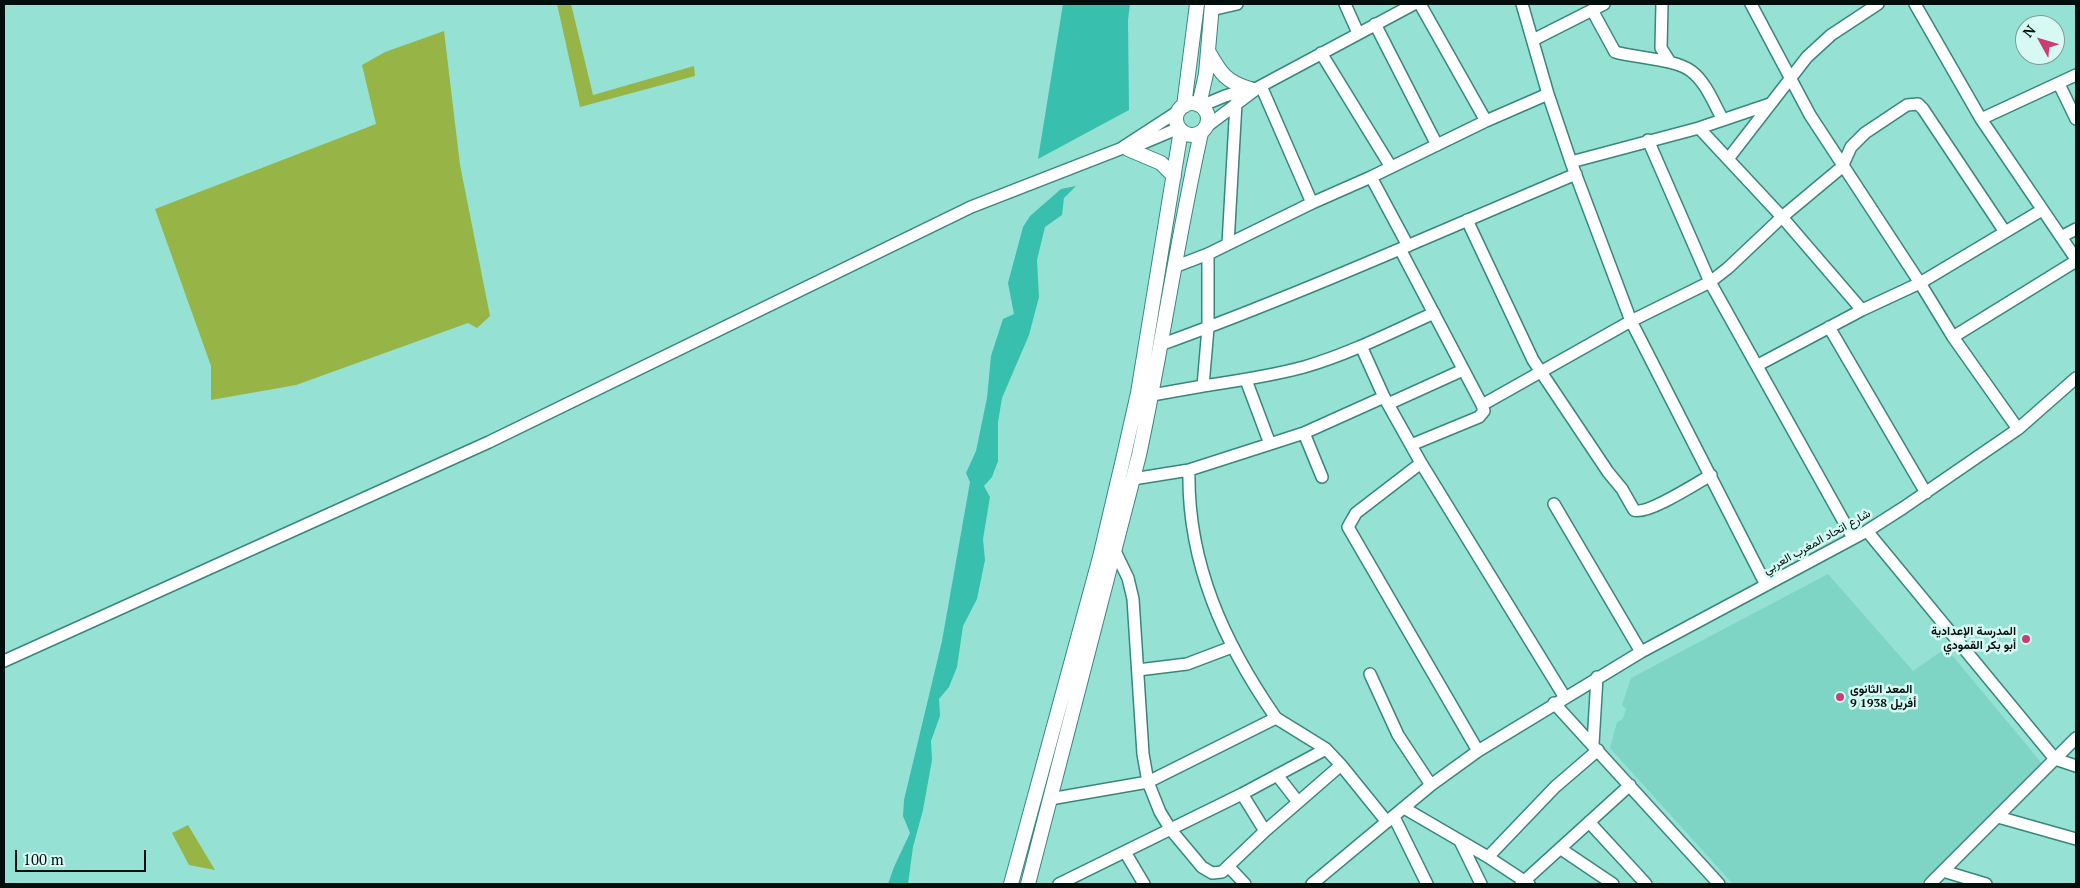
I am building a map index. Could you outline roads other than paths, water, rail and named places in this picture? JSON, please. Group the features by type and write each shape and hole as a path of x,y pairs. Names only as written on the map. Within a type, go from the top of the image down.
{"main road":[{"path":"1012,884 1100,557 1138,393 1174,176 1180,129 1177,120 1182,108 1194,34 1196,4"},
{"path":"1200,106 1212,7"},
{"path":"1208,51 1218,70 1226,79 1236,85 1256,87"},
{"path":"1028,884 1133,478 1152,395 1190,182 1208,117 1200,106 1192,103 1182,108"},
{"path":"1180,129 1190,135 1203,130"},
{"path":"1124,149 1161,163 1174,176"}],"street":[{"path":"1212,7 1237,4"},
{"path":"1346,4 1358,33"},
{"path":"1420,4 1486,120"},
{"path":"1522,4 1548,94 1571,162 1631,321 1766,585"},
{"path":"1533,40 1604,4"},
{"path":"1662,4 1662,48 1670,62"},
{"path":"1751,4 1810,115 1842,167 1920,283 1953,337 2018,429"},
{"path":"1728,159 1807,57 1831,35 1878,4"},
{"path":"1915,4 1982,119 2076,260 1953,337"},
{"path":"1200,106 1256,87 1408,5"},
{"path":"1592,10 1615,52 1632,57 1670,62 1690,70 1702,83 1723,120"},
{"path":"1375,24 1437,145"},
{"path":"1321,53 1390,167"},
{"path":"1982,119 2076,75"},
{"path":"2058,84 2076,119"},
{"path":"1203,130 1256,87"},
{"path":"1256,87 1312,203"},
{"path":"1174,267 1208,254 1486,120 1548,94"},
{"path":"1228,244 1236,103"},
{"path":"1571,162 1699,128 1770,104"},
{"path":"1482,405 1631,321 1710,282 1728,268 1782,217 1842,167 1851,147 1865,133 1894,112 1910,104 1918,104 1929,117 2005,232"},
{"path":"1124,149 1182,108"},
{"path":"1699,128 1782,217 1862,310"},
{"path":"4,661 564,407 872,253 970,207 1180,129"},
{"path":"1648,140 1710,282 1853,538"},
{"path":"1160,345 1208,328 1404,248 1576,174"},
{"path":"1371,177 1434,313 1484,411 1479,417 1411,445"},
{"path":"1758,365 1862,310 1920,283 2042,210"},
{"path":"1467,220 1533,360 1636,511 1643,511 1657,505 1711,476"},
{"path":"2061,237 2076,229"},
{"path":"1203,386 1208,328 1208,254"},
{"path":"1152,395 1246,380 1305,366 1361,346 1434,313"},
{"path":"1829,328 1926,493"},
{"path":"1361,346 1386,400 1421,463 1564,696"},
{"path":"1133,478 1189,470 1304,434 1463,370"},
{"name":"شارع اتحاد المغرب العربي","path":"1319,882 1431,785 1478,751 1564,696 1641,652 1867,531 1926,493 2018,429 2076,378"},
{"path":"1246,380 1270,444"},
{"path":"1304,434 1322,477"},
{"path":"1421,463 1356,513 1348,527 1478,751"},
{"path":"1189,470 1191,517 1211,602 1232,647 1252,683 1276,718 1326,749 1390,820 1427,884"},
{"path":"1554,504 1641,652"},
{"path":"1867,531 2055,760 2076,766"},
{"path":"1114,550 1128,578 1133,599 1142,754 1148,782 1160,812 1170,830 1206,870 1212,874 1218,874 1341,765"},
{"path":"1138,670 1187,664 1232,647"},
{"path":"1370,674 1398,735 1431,785"},
{"path":"1488,857 1596,747 1597,677"},
{"path":"1554,704 1596,747 1719,884"},
{"path":"1050,799 1148,782 1276,718"},
{"path":"1930,884 2076,738"},
{"path":"1059,884 1242,794 1326,749"},
{"path":"1277,775 1298,802"},
{"path":"1404,808 1488,857 1525,883 1630,785"},
{"path":"1242,794 1265,831"},
{"path":"1998,817 2076,839"},
{"path":"1589,822 1646,884"},
{"path":"1460,841 1481,884"},
{"path":"1561,848 1613,884"},
{"path":"1125,852 1144,884"},
{"path":"1228,866 1245,884"},
{"path":"1943,871 1986,884"}],"place":[{"name":"المدرسة الإعدادية أبو بكر القمودي","path":"2026,639"},
{"name":"المعد الثانوي 9 أفريل 1938","path":"1840,697"}]}
